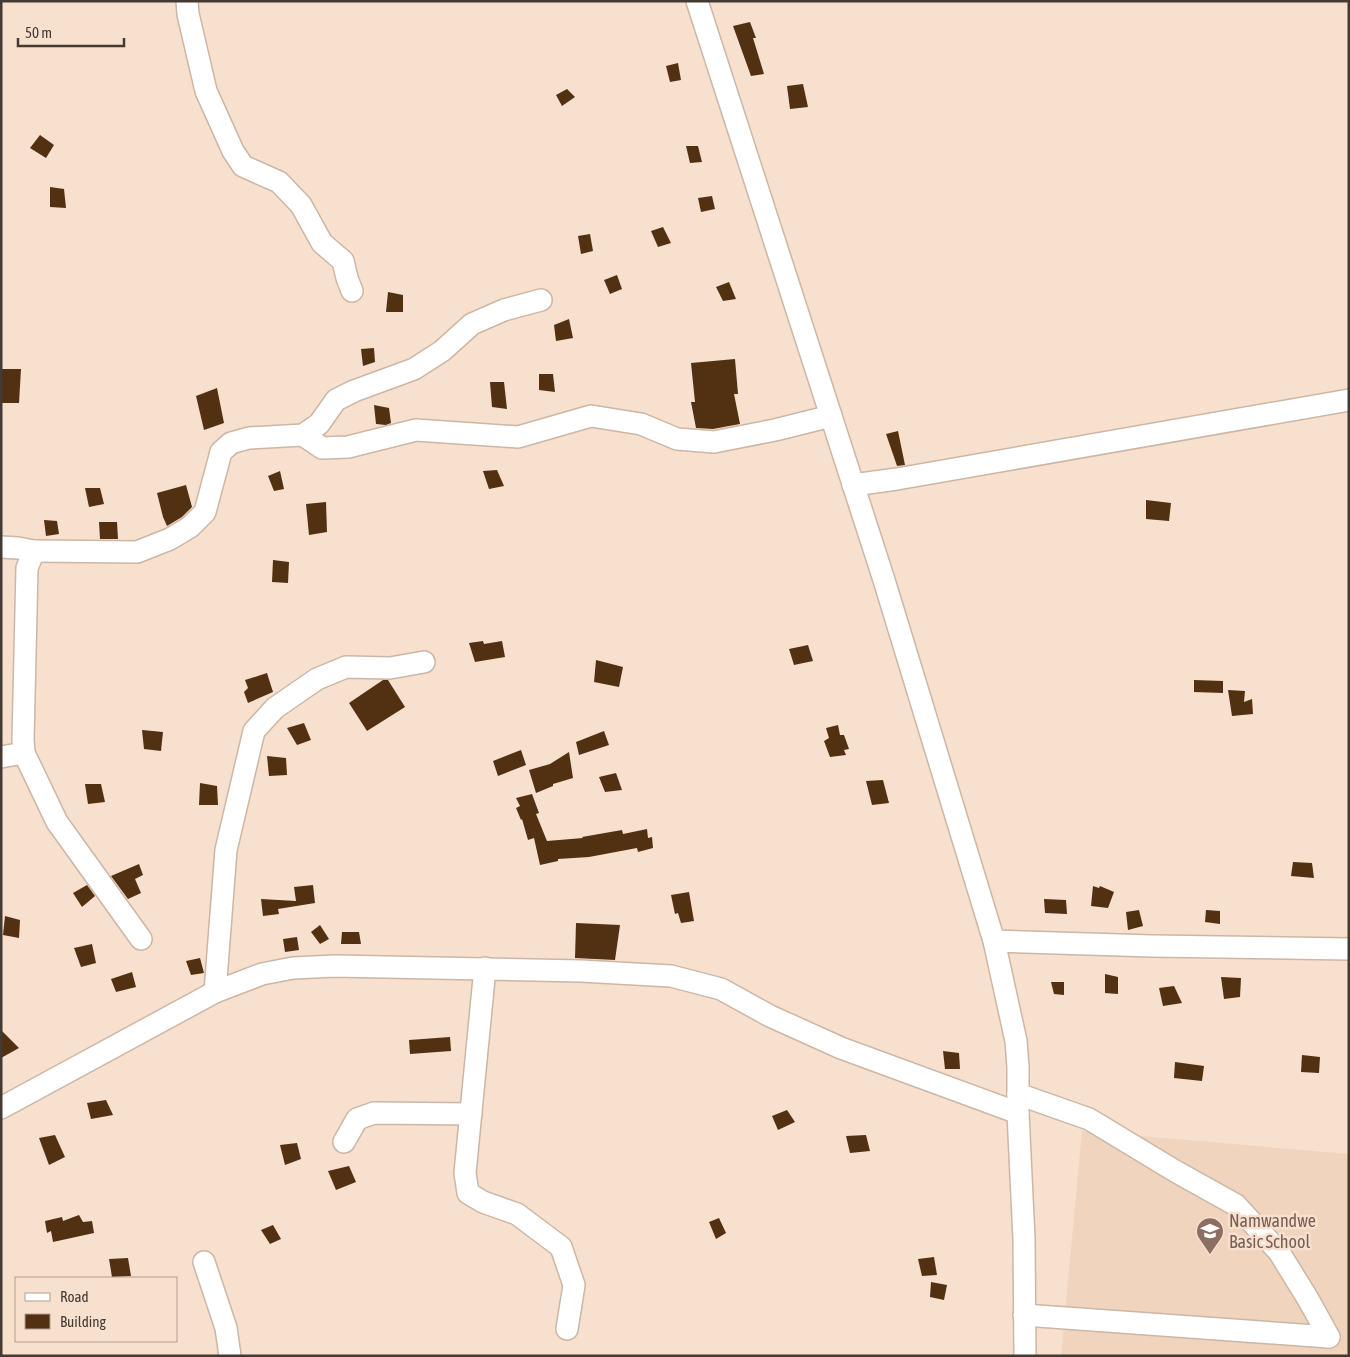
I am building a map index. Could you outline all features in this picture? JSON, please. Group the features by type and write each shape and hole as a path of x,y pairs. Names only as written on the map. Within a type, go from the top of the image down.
{"street":[{"path":"187,1 188,14 206,91 234,151 243,166 279,182 300,205 322,243 343,261 346,278 352,291"},
{"path":"696,1 854,485 933,736 994,941 1016,1041 1018,1067 1024,1239 1025,1356"},
{"path":"1,547 34,551 137,552 170,539 190,527 205,512 221,452 231,443 249,438 303,435 319,424 336,400 354,391 414,369 442,351 472,324 504,310 541,300"},
{"path":"854,485 1349,400"},
{"path":"303,435 322,448 348,447 416,430 518,437 591,416 641,424 677,439 714,442 775,430 831,416"},
{"path":"34,551 27,568 24,753 57,822 141,938"},
{"path":"214,992 226,850 254,731 274,708 317,680 346,667 390,668 424,662"},
{"path":"1,757 24,753"},
{"path":"994,941 1349,949"},
{"path":"1,1108 214,992 262,974 293,968 335,966 485,968 671,976 721,990 770,1016 841,1048 1018,1103 1089,1119 1236,1206 1280,1252 1329,1337 1024,1315"},
{"path":"485,968 465,1173 468,1193 483,1202 517,1214 561,1247 574,1285 568,1329"},
{"path":"344,1142 357,1119 374,1114 471,1114"},
{"path":"204,1262 226,1328 230,1356"}],"shaded area":[{"name":"Namwandwe Basic School","path":"1082,1131 1349,1154 1349,1356 1061,1356"}],"building":[{"path":"750,22 756,38 753,38 764,74 751,76 733,26"},
{"path":"678,63 681,80 670,82 666,66"},
{"path":"803,84 808,107 790,109 787,86"},
{"path":"567,89 575,97 562,106 556,95"},
{"path":"40,135 54,145 46,158 30,148"},
{"path":"686,146 698,146 702,162 690,163"},
{"path":"50,187 64,189 66,208 50,207"},
{"path":"712,196 715,209 701,212 698,198"},
{"path":"663,227 671,243 658,247 651,231"},
{"path":"590,234 593,251 581,254 578,236"},
{"path":"617,275 622,289 610,294 604,280"},
{"path":"729,282 736,299 723,301 716,287"},
{"path":"388,292 403,295 403,312 386,312"},
{"path":"569,319 573,338 556,341 554,325"},
{"path":"374,348 375,362 363,366 361,349"},
{"path":"735,359 738,394 734,394 740,424 713,429 696,428 691,402 695,402 691,363"},
{"path":"1,369 21,369 19,403 1,403"},
{"path":"539,374 553,374 555,392 539,390"},
{"path":"490,382 504,382 507,409 492,407"},
{"path":"217,388 224,423 204,430 196,396"},
{"path":"374,405 389,408 391,423 386,425 376,424"},
{"path":"898,431 905,465 897,466 886,434"},
{"path":"497,470 504,486 489,489 483,471"},
{"path":"280,471 284,489 274,491 268,476"},
{"path":"186,485 192,507 182,517 167,526 157,493"},
{"path":"85,488 100,488 104,504 89,507"},
{"path":"1146,500 1171,503 1169,521 1146,519"},
{"path":"326,502 327,532 309,535 306,504"},
{"path":"44,520 57,521 59,534 46,536"},
{"path":"99,522 117,522 118,539 100,539"},
{"path":"273,560 289,562 288,583 272,582"},
{"path":"483,641 484,644 502,641 505,657 475,662 469,643"},
{"path":"808,645 813,661 794,665 789,649"},
{"path":"596,660 623,667 619,687 594,682"},
{"path":"267,673 273,692 248,703 244,692 248,688 245,680"},
{"path":"383,680 388,680 405,707 367,731 349,703"},
{"path":"1194,680 1223,681 1223,693 1194,692"},
{"path":"1228,690 1245,691 1244,702 1252,699 1253,714 1232,716"},
{"path":"304,723 311,740 297,745 287,728"},
{"path":"838,725 840,735 844,735 849,749 844,750 846,755 830,757 824,741 829,738 826,728"},
{"path":"142,730 163,732 161,751 144,749"},
{"path":"604,731 609,745 579,755 576,742"},
{"path":"521,750 526,765 498,776 493,761"},
{"path":"569,752 573,778 553,784 553,786 536,793 529,770 550,764"},
{"path":"267,756 286,758 287,775 269,776"},
{"path":"616,773 622,790 605,792 599,777"},
{"path":"883,780 889,803 872,805 866,781"},
{"path":"200,783 217,786 218,805 199,805"},
{"path":"85,784 101,784 105,802 88,804"},
{"path":"532,794 539,813 536,814 547,841 583,838 622,830 623,834 647,829 648,838 652,837 653,848 638,852 637,848 589,857 558,859 558,861 540,865 534,838 528,840 522,819 516,808 520,806 516,798"},
{"path":"1293,862 1312,863 1314,878 1291,876"},
{"path":"139,864 143,875 135,879 141,893 128,899 111,876"},
{"path":"87,885 95,896 82,907 73,893"},
{"path":"313,885 315,903 278,909 279,914 263,916 261,899 296,901 294,887"},
{"path":"1093,886 1099,888 1100,886 1114,892 1108,908 1091,906"},
{"path":"689,892 694,921 681,923 678,913 675,914 671,895"},
{"path":"1044,899 1066,900 1067,914 1045,913"},
{"path":"1139,910 1143,926 1128,930 1126,912"},
{"path":"1206,910 1220,911 1220,924 1205,922"},
{"path":"5,916 20,920 19,938 3,935"},
{"path":"576,923 620,925 615,960 575,958"},
{"path":"320,925 329,939 320,944 311,932"},
{"path":"342,932 359,932 361,944 341,944"},
{"path":"297,937 299,950 285,952 283,939"},
{"path":"92,944 96,963 81,967 74,948"},
{"path":"200,958 204,973 191,975 186,961"},
{"path":"132,972 136,987 116,992 111,979"},
{"path":"1105,974 1118,977 1118,994 1105,993"},
{"path":"1221,977 1241,978 1240,997 1224,999"},
{"path":"1051,982 1064,982 1064,995 1054,994"},
{"path":"1174,986 1182,1003 1163,1006 1159,988"},
{"path":"1,1030 19,1048 1,1058"},
{"path":"450,1037 451,1051 410,1054 409,1040"},
{"path":"943,1051 959,1053 960,1069 945,1069"},
{"path":"1302,1055 1320,1057 1319,1073 1301,1072"},
{"path":"1175,1062 1204,1066 1202,1081 1174,1078"},
{"path":"106,1100 113,1115 91,1119 87,1103"},
{"path":"787,1110 795,1122 778,1130 772,1116"},
{"path":"55,1135 65,1157 49,1165 39,1138"},
{"path":"866,1135 870,1151 850,1153 846,1136"},
{"path":"297,1143 301,1159 285,1165 280,1145"},
{"path":"349,1166 356,1182 336,1190 328,1171"},
{"path":"79,1215 83,1222 92,1221 94,1233 53,1242 51,1231 47,1233 45,1221 62,1217 63,1221"},
{"path":"719,1218 726,1233 716,1239 709,1222"},
{"path":"273,1225 281,1239 270,1244 261,1230"},
{"path":"934,1257 937,1275 922,1276 918,1259"},
{"path":"128,1258 131,1276 112,1277 109,1259"},
{"path":"931,1282 947,1285 944,1300 930,1297"}],"place":[{"name":"Namwandwe Basic School","path":"1210,1255"}]}
